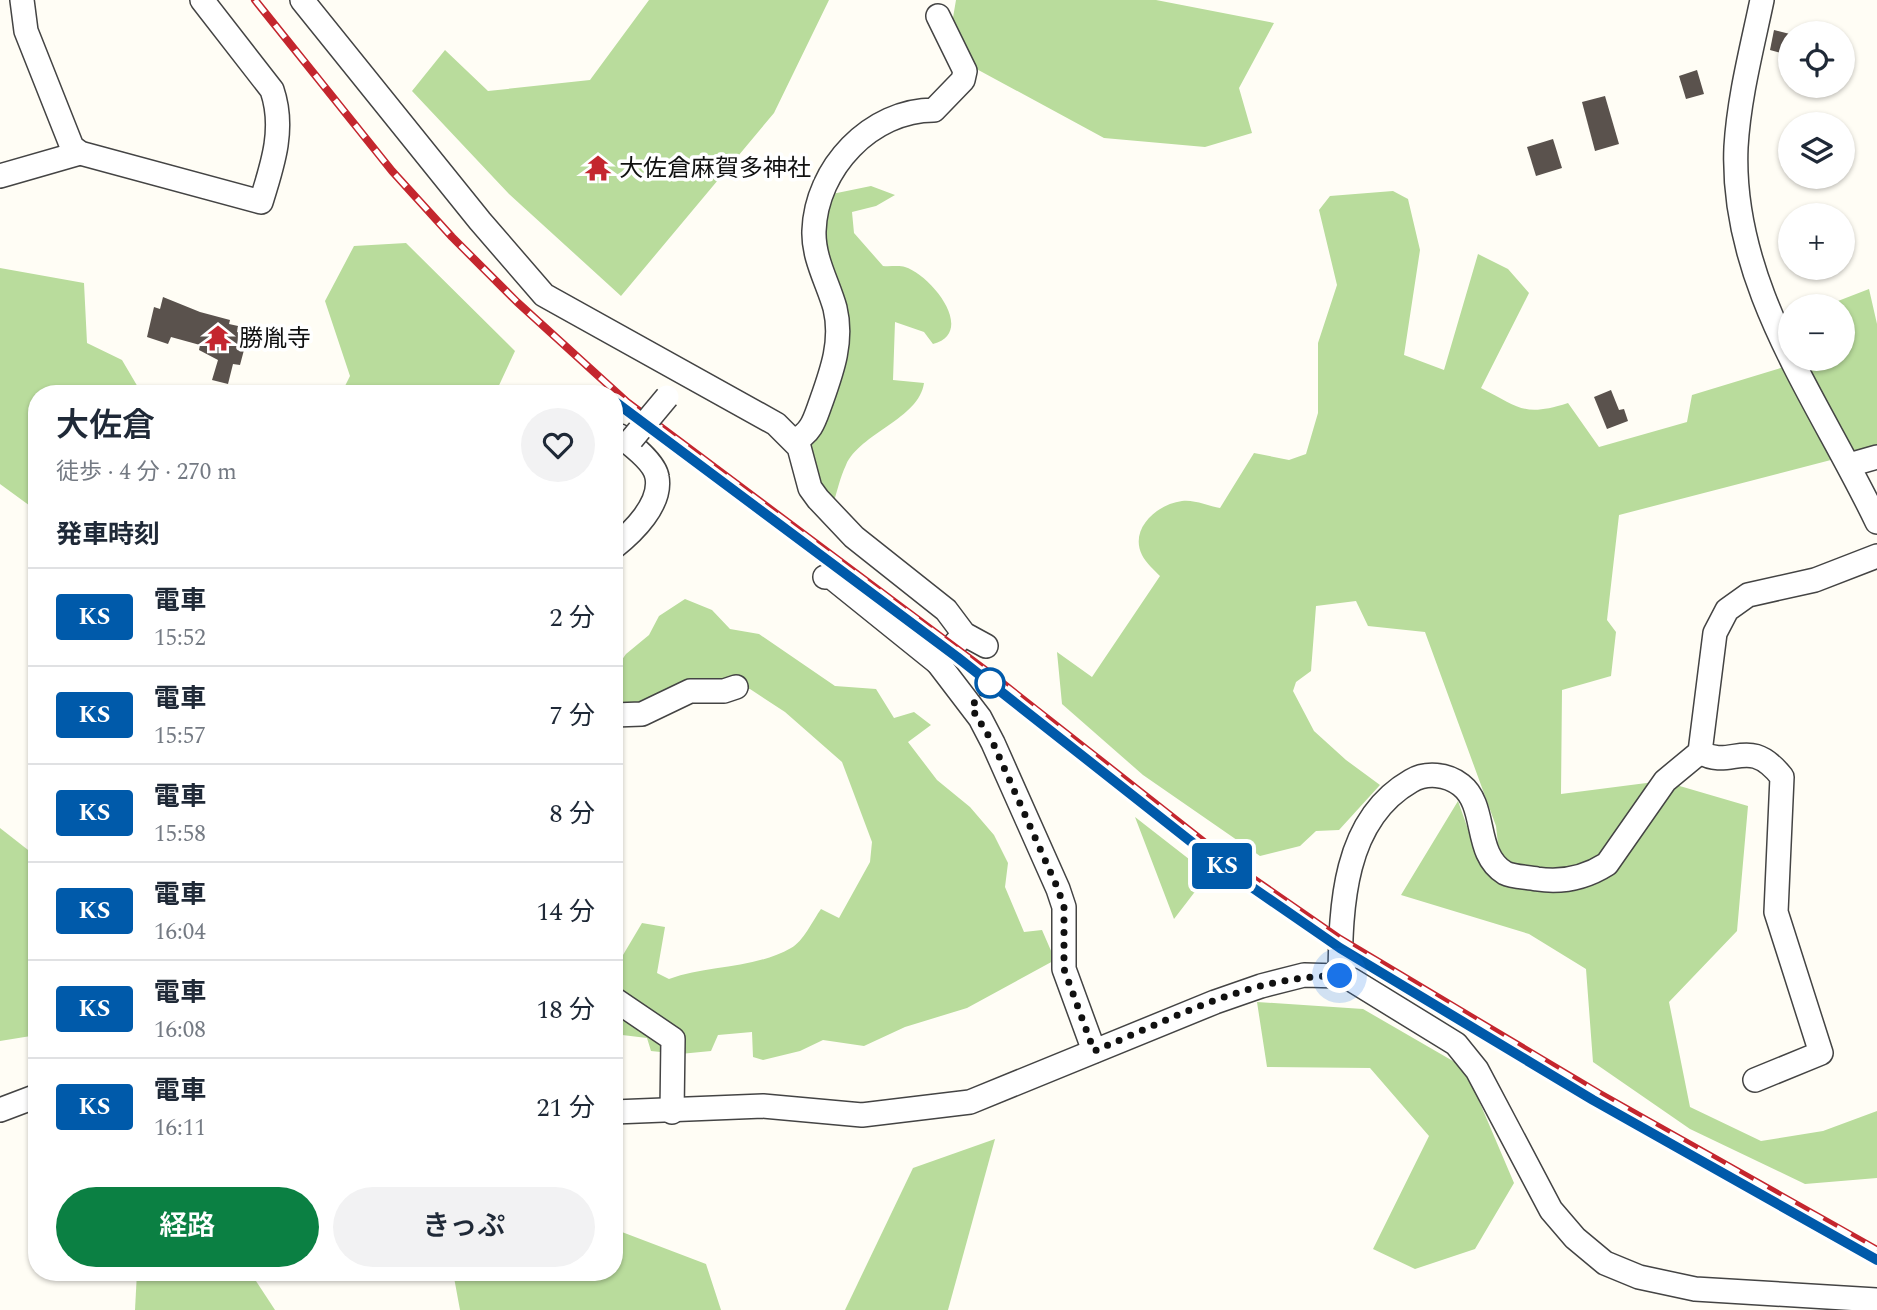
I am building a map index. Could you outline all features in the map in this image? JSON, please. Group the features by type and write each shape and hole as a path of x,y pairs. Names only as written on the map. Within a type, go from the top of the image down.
{"street":[{"path":"22,0 26,31 72,147 80,153 261,202 279,132 278,107 272,90 202,0"},
{"path":"302,0 480,221 544,295 687,372 776,424 795,440 810,488 818,499 854,537 946,610 964,634 986,646"},
{"path":"1762,0 1739,113 1736,149 1740,220 1752,268 1790,360 1849,465 1877,522"},
{"path":"795,440 802,437 812,425 832,371 838,337 835,308 815,243 819,195 835,167 862,135 914,110 934,110 963,80 964,65 938,16"},
{"path":"0,176 80,153"},
{"path":"623,537 649,510 657,486 654,469 627,439 687,372"},
{"path":"1849,465 1877,457"},
{"path":"1340,976 1342,898 1359,837 1392,792 1418,777 1442,775 1462,786 1475,807 1491,861 1507,874 1567,881 1608,864 1665,781 1700,752 1715,633 1727,610 1748,595 1815,580 1877,556"},
{"path":"825,577 830,576 939,663 980,718 1058,889 1064,907 1064,969 1094,1051"},
{"path":"939,663 964,634"},
{"path":"623,715 642,714 690,691 724,691 736,687"},
{"path":"1700,752 1709,758 1755,754 1769,761 1782,776 1776,912 1821,1053 1755,1080"},
{"path":"623,1112 763,1107 862,1115 971,1102 1261,986 1304,975 1340,976 1352,980 1456,1044 1477,1070 1550,1210 1575,1238 1605,1262 1639,1277 1695,1289 1877,1300"},
{"path":"623,1005 673,1039 672,1112"},
{"path":"0,1110 28,1099"}],"green space":[{"path":"649,0 829,0 774,113 621,296 509,194 412,91 445,50 488,91 590,80"},
{"path":"956,0 1156,0 1274,23 1239,88 1252,133 1205,147 1104,138 947,53"},
{"path":"871,186 895,195 876,206 852,212 854,233 883,266 905,267 927,281 945,304 951,328 945,338 933,344 924,332 895,322 893,380 924,383 920,396 912,407 853,454 844,470 832,507 821,497 807,442 836,371 820,253 820,209 832,194"},
{"path":"1393,191 1408,199 1420,250 1404,355 1444,370 1478,254 1508,269 1529,293 1481,388 1514,405 1531,410 1568,403 1599,447 1687,422 1692,395 1778,369 1778,371 1855,371 1855,294 1869,289 1877,324 1877,448 1619,515 1607,620 1616,632 1611,676 1562,690 1561,794 1662,781 1593,869 1508,871 1498,844 1496,826 1425,632 1368,626 1356,601 1316,606 1311,671 1296,682 1293,691 1314,731 1346,760 1380,785 1339,830 1316,831 1300,846 1260,856 1143,775 1062,704 1057,652 1092,677 1160,576 1144,558 1139,545 1142,527 1148,519 1163,507 1182,501 1220,508 1254,453 1289,460 1306,454 1318,413 1318,343 1337,285 1319,210 1330,196"},
{"path":"406,243 515,351 499,385 346,385 350,376 325,301 354,246"},
{"path":"0,268 84,283 87,343 122,360 137,385 28,385 28,504 0,484"},
{"path":"685,599 712,610 730,629 759,634 835,686 876,689 894,718 914,712 931,725 908,742 937,780 970,807 994,835 1008,863 1005,887 1024,932 1042,930 1055,960 967,1008 905,1027 864,1046 823,1040 800,1051 763,1060 753,1057 752,1032 718,1035 711,1051 680,1054 651,1051 647,1038 623,1035 623,955 642,923 665,927 657,973 669,979 777,955 791,948 804,936 821,909 839,918 870,862 872,842 842,762 785,712 750,689 722,686 641,709 623,707 623,658 649,635 659,616"},
{"path":"1666,782 1748,806 1737,931 1669,1002 1690,1107 1761,1141 1823,1131 1877,1111 1877,1178 1805,1184 1690,1129 1593,1062 1586,969 1529,934 1401,895 1458,801 1480,863 1509,878 1596,875"},
{"path":"1135,817 1212,877 1197,889 1174,919"},
{"path":"0,828 28,850 28,1036 0,1041"},
{"path":"1257,1002 1363,1009 1465,1068 1514,1183 1475,1249 1415,1269 1373,1249 1429,1136 1370,1068 1267,1067"},
{"path":"995,1139 948,1310 845,1310 913,1168"},
{"path":"623,1232 706,1264 721,1310 460,1310 455,1281 623,1281"},
{"path":"137,1281 256,1281 275,1310 135,1310"}],"building":[{"path":"1774,30 1778,31 1778,52 1770,50"},
{"path":"1697,70 1704,94 1686,99 1679,76"},
{"path":"1605,96 1619,144 1595,151 1582,102"},
{"path":"1553,139 1562,168 1536,176 1527,147"},
{"path":"163,297 200,312 230,320 229,324 238,326 237,332 241,333 237,348 244,350 240,365 233,364 228,384 212,380 218,360 199,350 200,345 171,337 168,344 147,337 154,307 160,309"},
{"path":"1611,390 1619,410 1624,409 1628,421 1607,429 1594,397"}],"railway":[{"path":"255,0 392,171 452,237 517,302 608,385"},
{"path":"623,398 997,679 1233,865 1340,939 1598,1093 1877,1250"}],"train":[{"name":"KS","path":"623,409 957,657 1227,870 1340,948 1593,1100 1877,1260"}],"place":[{"name":"大佐倉麻賀多神社","path":"598,168"},
{"name":"勝胤寺","path":"218,338"}],"route":[{"path":"990,683 971,707 980,718 1007,772 1058,889 1064,907 1064,969 1094,1051 1261,986 1304,975 1340,976"}]}
